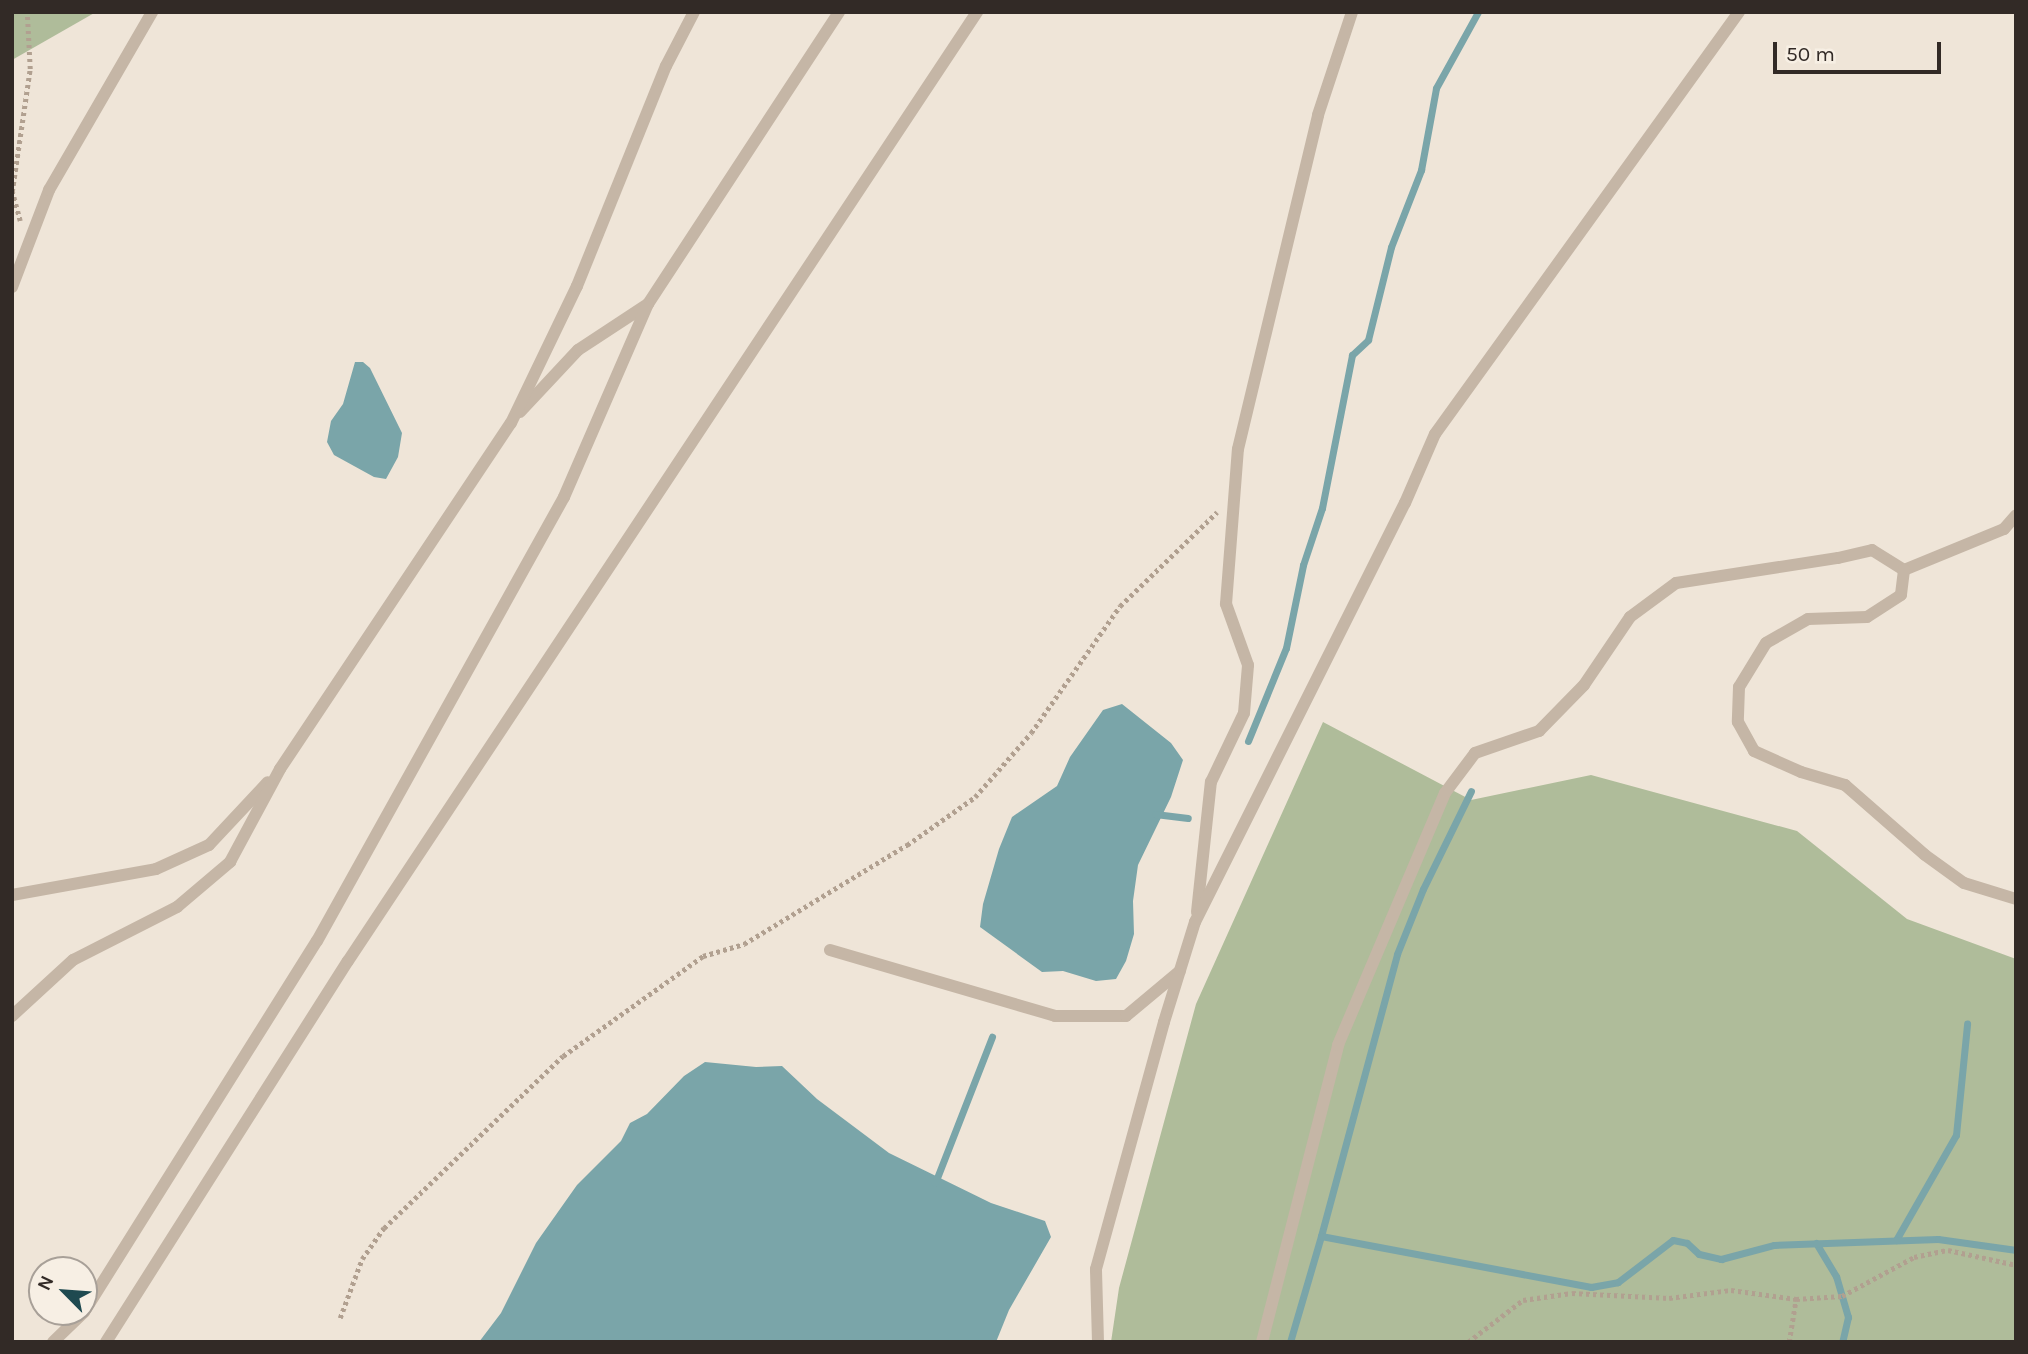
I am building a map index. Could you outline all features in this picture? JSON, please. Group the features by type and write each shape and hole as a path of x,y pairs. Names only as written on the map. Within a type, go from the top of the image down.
{"lane":[{"path":"12,287 49,190 152,12"},
{"path":"12,1016 73,960 177,907 230,862 280,769 511,423 577,286 666,66 694,12"},
{"path":"98,1290 317,941 564,497 648,304 839,12"},
{"path":"106,1342 348,961 977,12"},
{"path":"1195,922 1212,782 1244,713 1248,664 1226,604 1238,449 1318,115 1352,12"},
{"path":"1098,1342 1096,1269 1195,922 1405,503 1435,434 1739,12"},
{"path":"511,423 578,350 648,304"},
{"path":"1904,570 2004,529 2016,515"},
{"path":"1262,1342 1338,1045 1445,793 1475,753 1539,731 1584,685 1630,617 1676,583 1838,558 1872,550 1904,570"},
{"path":"1904,570 1900,595 1867,617 1808,619 1766,643 1739,687 1738,722 1754,751 1801,772 1845,785 1925,855 1964,883 2016,899"},
{"path":"12,895 156,869 209,845 280,769"},
{"path":"830,950 1055,1016 1126,1016 1180,971"},
{"path":"53,1342 70,1326"}],"path":[{"path":"27,12 30,69 12,192 27,249"},
{"path":"340,1318 362,1259 384,1228 564,1056 703,956 744,944 907,845 975,797 1031,733 1120,606 1234,495"},
{"path":"1468,1342 1523,1300 1572,1293 1669,1298 1731,1290 1796,1299 1842,1296 1914,1256 1948,1250 2016,1265"},
{"path":"1789,1342 1796,1299"}],"green space":[{"path":"12,12 96,12 12,60"},
{"path":"1323,722 1471,800 1591,775 1797,831 1907,919 2016,959 2016,1342 1111,1342 1119,1288 1196,1004"}],"water":[{"path":"355,362 363,362 370,368 402,433 398,457 386,479 374,477 334,455 327,442 331,421 343,404"},
{"path":"1122,704 1171,743 1183,760 1171,797 1138,865 1133,901 1134,934 1126,961 1116,979 1096,981 1063,971 1042,972 980,927 983,904 999,849 1012,817 1057,786 1070,757 1103,710"},
{"path":"705,1062 756,1067 782,1066 817,1099 889,1153 991,1203 1045,1221 1051,1237 1009,1310 996,1342 479,1342 501,1313 536,1243 577,1185 621,1141 630,1123 647,1114 684,1076"}],"waterway":[{"path":"1248,741 1286,648 1303,565 1322,508 1352,355 1368,340 1391,247 1421,170 1436,88 1478,12"},
{"path":"1321,1236 1397,954 1423,889 1471,791"},
{"path":"1155,814 1188,818"},
{"path":"1896,1240 1956,1135 1967,1024"},
{"path":"935,1183 992,1037"},
{"path":"1290,1342 1321,1236 1591,1287 1618,1282 1673,1240 1687,1243 1699,1254 1721,1259 1774,1245 1938,1239 2016,1250"},
{"path":"1816,1243 1836,1276 1848,1317 1842,1342"}]}
